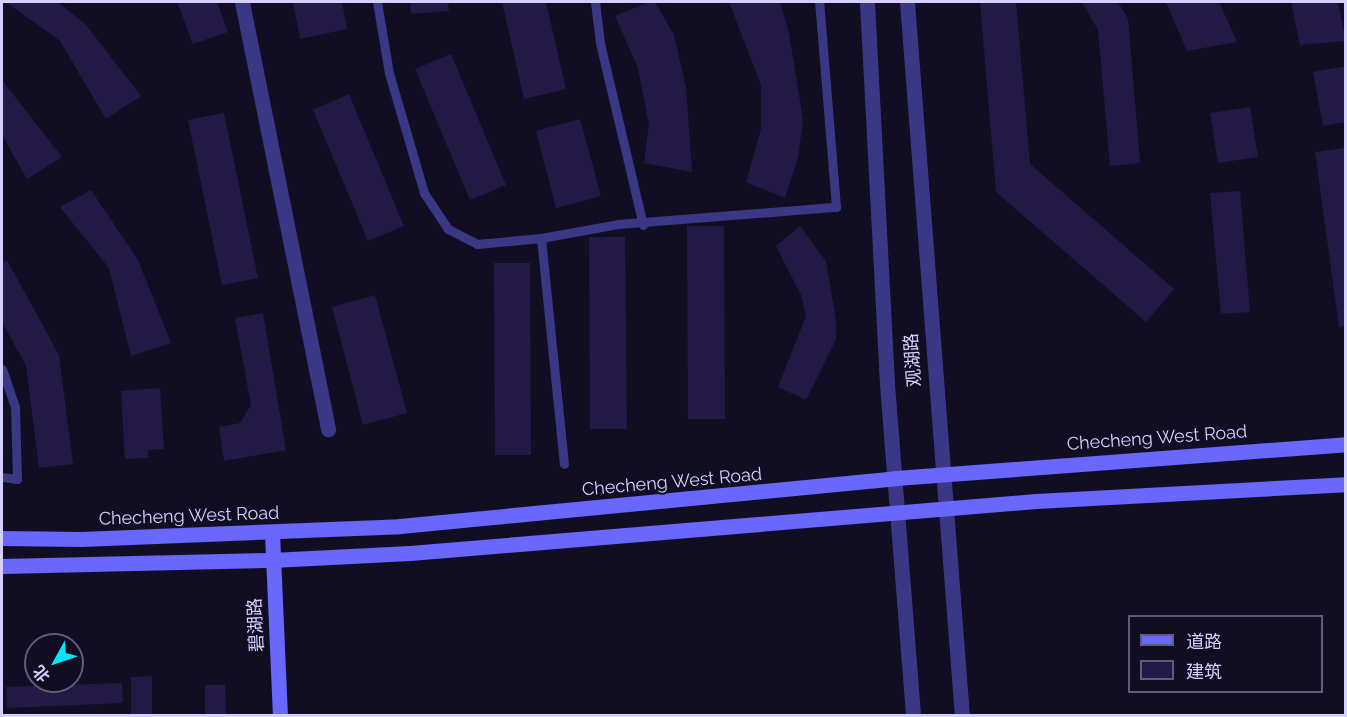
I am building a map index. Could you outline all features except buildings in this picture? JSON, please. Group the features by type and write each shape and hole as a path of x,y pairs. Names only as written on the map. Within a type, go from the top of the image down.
{"main road":[{"name":"Checheng West Road","path":"2,538 272,532 400,526 896,478 1346,444"},
{"path":"2,566 272,560 410,553 899,512 1346,484"},
{"name":"碧湖路","path":"272,532 280,716"}],"street":[{"path":"242,2 328,429"},
{"name":"观湖路","path":"867,2 886,372 899,512 913,716"},
{"name":"观湖路","path":"907,2 962,716"}],"lane":[{"path":"377,2 389,73 424,193 448,229 477,244 541,238 618,224 643,225 836,207 819,2"},
{"path":"595,2 600,43 643,225"},
{"path":"541,238 564,464"},
{"path":"2,369 15,407 17,479 2,477"}]}
